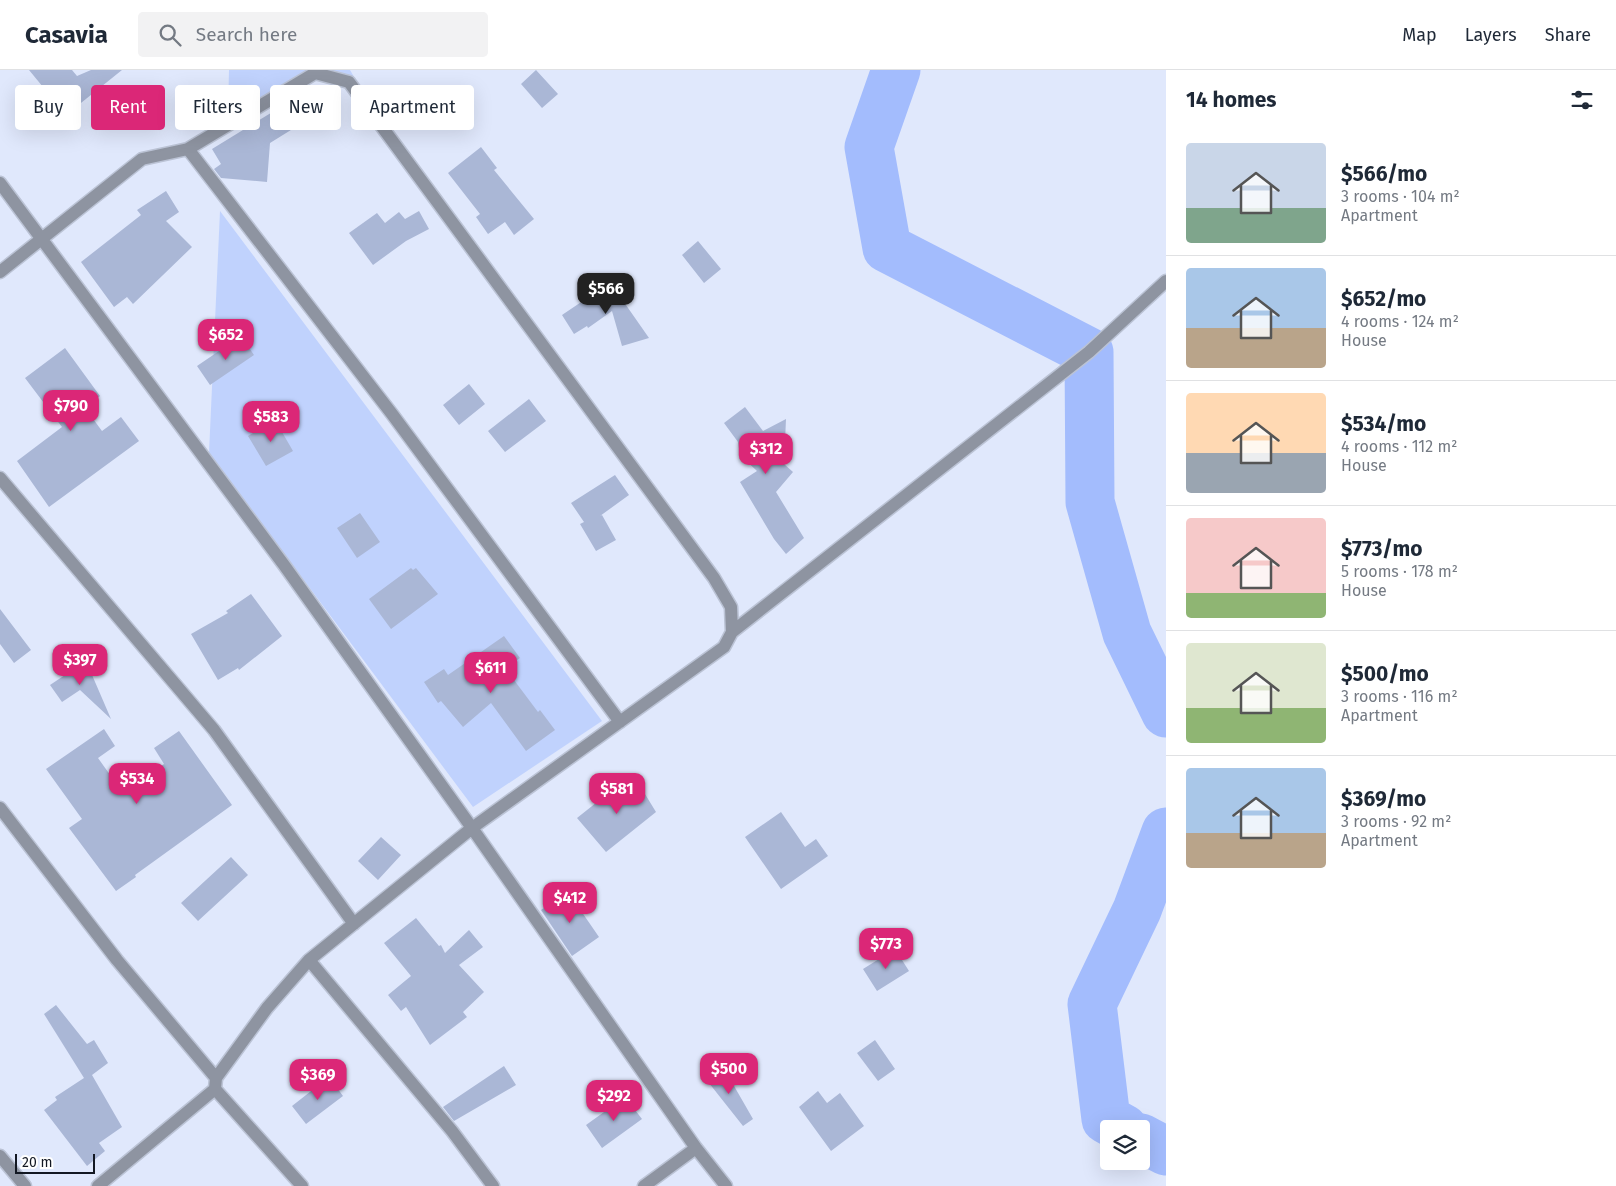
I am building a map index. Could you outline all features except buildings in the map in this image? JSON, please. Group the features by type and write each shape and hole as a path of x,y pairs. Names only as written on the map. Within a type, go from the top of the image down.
{"street":[{"path":"0,272 142,159 188,149 315,73 349,82 714,578 731,607 732,632"},
{"path":"188,149 392,414 620,722"},
{"path":"0,183 284,565 472,828 696,1148 726,1186"},
{"path":"98,1186 215,1084 267,1008 309,960 472,828 724,647 732,632 1090,352 1166,281"},
{"path":"0,478 214,730 354,924"},
{"path":"0,808 215,1084 302,1186"},
{"path":"309,960 452,1131 493,1186"},
{"path":"644,1186 696,1148"},
{"path":"0,1156 25,1186"}],"shaded area":[{"path":"229,70 350,70 357,82 312,75 289,85 270,85 270,94 260,98 260,85 229,85"},
{"path":"220,211 602,721 473,807 209,453"}],"waterway":[{"path":"896,70 869,147 887,248 1089,352 1090,502 1127,633 1166,713"},
{"path":"1108,1120 1106,1119 1092,1004 1137,910 1166,832"},
{"path":"1150,1143 1166,1151"}]}
